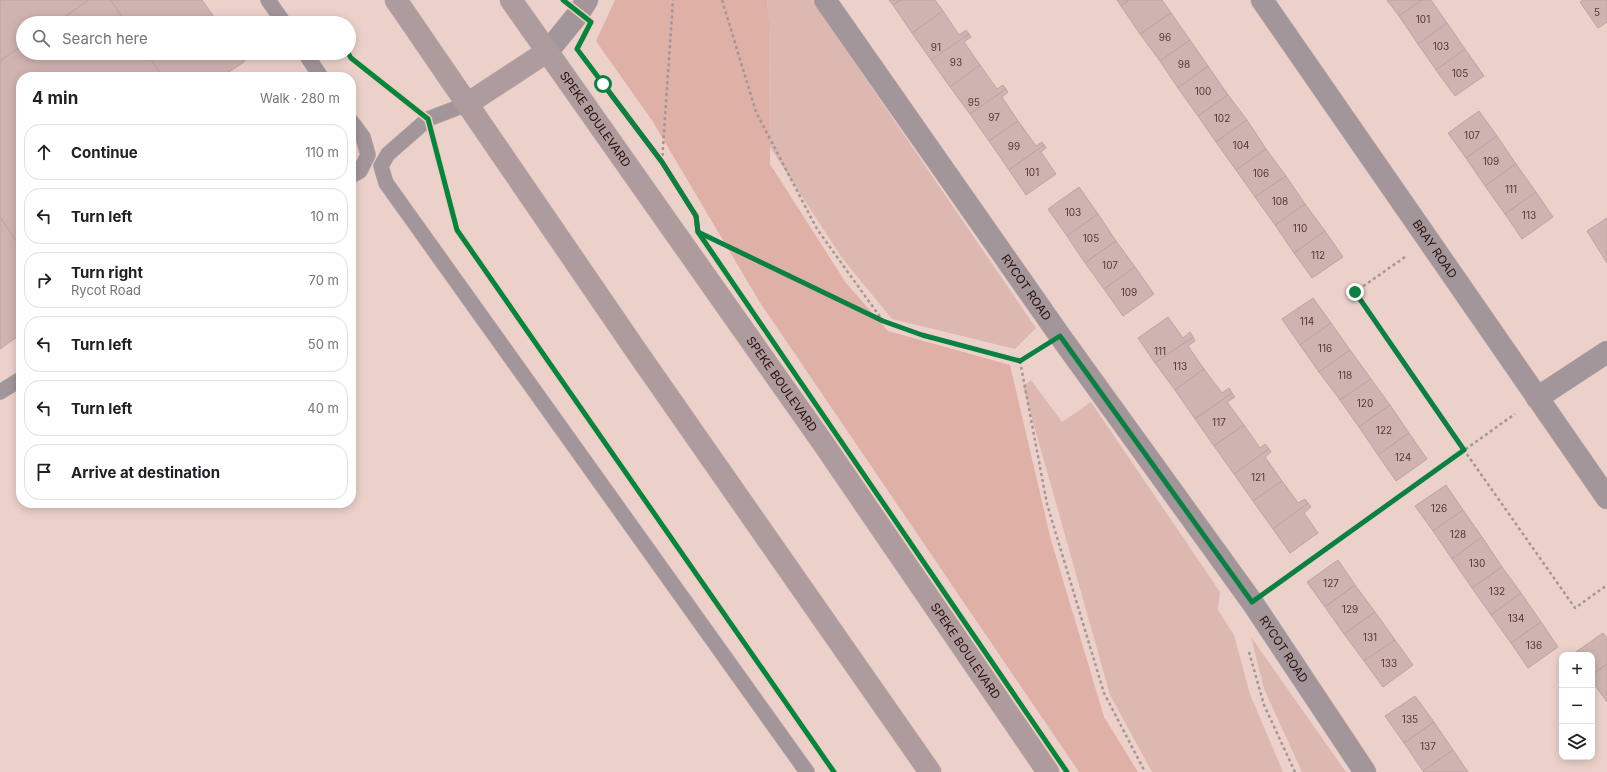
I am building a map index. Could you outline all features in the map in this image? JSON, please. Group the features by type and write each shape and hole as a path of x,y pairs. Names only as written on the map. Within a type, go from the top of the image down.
{"highway":[{"path":"396,0 466,104 930,772"},
{"name":"SPEKE BOULEVARD","path":"511,0 548,51 660,214 823,443 1048,772"},
{"path":"466,104 548,51"}],"street":[{"path":"548,51 587,0"},
{"name":"RYCOT ROAD","path":"826,0 1060,336 1252,602 1365,772"},
{"name":"BRAY ROAD","path":"1262,0 1607,498"},
{"path":"1537,398 1607,352"}],"lane":[{"path":"268,0 279,16"},
{"path":"310,60 318,72"},
{"path":"466,104 428,119 388,154 381,166 386,183 807,772"},
{"path":"356,128 363,138 368,155 356,173"},
{"path":"0,392 16,382"}],"path":[{"path":"662,162 673,0"},
{"path":"722,0 756,112 817,229 883,321"},
{"path":"658,156 666,169"},
{"path":"713,239 883,321 922,335 1020,361 1060,336"},
{"path":"1428,241 1355,292 1575,608 1607,585"},
{"path":"1020,361 1047,504 1104,693 1146,772"},
{"path":"1252,602 1537,398"},
{"path":"1248,649 1264,705 1296,772"}],"shaded area":[{"path":"615,0 767,0 769,20 770,164 846,283 888,331 1010,365 1051,540 1104,717 1138,772 1079,772 759,301 653,122 596,41"},
{"path":"767,0 812,0 1036,328 1015,349 892,319 842,258 770,147 769,20"},
{"path":"1031,380 1062,422 1091,402 1220,592 1218,610 1234,635 1250,694 1283,772 1152,772 1110,695 1023,386"},
{"path":"1251,637 1346,772 1302,772 1264,689"}],"building":[{"path":"0,0 89,0 66,16 16,16 16,50 0,61"},
{"path":"89,0 111,0 121,16 66,16"},
{"path":"111,0 202,0 213,16 121,16"},
{"path":"889,0 901,0 893,5"},
{"path":"901,0 935,0 943,11 912,33 893,5"},
{"path":"1117,0 1129,0 1121,6"},
{"path":"1129,0 1162,0 1171,13 1140,34 1121,6"},
{"path":"1387,0 1422,0 1399,16"},
{"path":"1422,0 1431,0 1447,23 1418,44 1399,16"},
{"path":"1583,0 1607,0 1607,22 1598,28 1580,2"},
{"path":"943,11 959,35 966,30 969,34 931,60 912,33"},
{"path":"1171,13 1190,40 1160,61 1140,34"},
{"path":"1447,23 1465,49 1436,70 1418,44"},
{"path":"969,34 971,37 964,42 980,65 950,87 931,60"},
{"path":"1190,40 1208,66 1178,88 1160,61"},
{"path":"1465,49 1484,76 1455,96 1436,70"},
{"path":"16,50 16,60 152,60 160,72 16,72 16,241 0,217 0,61"},
{"path":"152,60 245,61 229,72 160,72"},
{"path":"980,65 997,89 1003,85 1006,89 970,114 950,87"},
{"path":"1208,66 1228,95 1198,116 1178,88"},
{"path":"1006,89 1008,92 1002,97 1018,121 989,141 970,114"},
{"path":"1228,95 1247,120 1216,142 1198,116"},
{"path":"1479,111 1497,136 1466,158 1448,133"},
{"path":"1247,120 1266,149 1236,170 1216,142"},
{"path":"1018,121 1036,146 1042,142 1044,145 1009,170 989,141"},
{"path":"1497,136 1516,164 1485,186 1466,158"},
{"path":"1044,145 1046,148 1041,152 1056,174 1026,195 1009,170"},
{"path":"1266,149 1286,176 1255,197 1236,170"},
{"path":"1516,164 1536,192 1505,214 1485,186"},
{"path":"1286,176 1305,204 1275,225 1255,197"},
{"path":"1079,187 1098,214 1067,236 1048,209"},
{"path":"1536,192 1553,217 1522,239 1505,214"},
{"path":"1305,204 1325,231 1294,253 1275,225"},
{"path":"1098,214 1116,241 1085,263 1067,236"},
{"path":"0,217 16,241 16,338 0,349"},
{"path":"1607,218 1607,263 1587,231"},
{"path":"1325,231 1343,257 1312,278 1294,253"},
{"path":"1116,241 1135,267 1104,289 1085,263"},
{"path":"1135,267 1154,294 1123,316 1104,289"},
{"path":"1313,298 1331,323 1300,345 1282,319"},
{"path":"1168,317 1183,338 1190,332 1193,337 1155,363 1138,338"},
{"path":"1331,323 1350,350 1319,372 1300,345"},
{"path":"1193,337 1195,341 1188,346 1204,369 1175,390 1155,363"},
{"path":"1350,350 1371,379 1340,400 1319,372"},
{"path":"1204,369 1222,393 1229,388 1232,393 1195,419 1175,390"},
{"path":"1371,379 1390,405 1359,427 1340,400"},
{"path":"1232,393 1235,397 1227,402 1244,425 1214,446 1195,419"},
{"path":"1390,405 1409,433 1378,455 1359,427"},
{"path":"1244,425 1260,448 1265,444 1269,449 1234,474 1214,446"},
{"path":"1409,433 1427,459 1396,481 1378,455"},
{"path":"1269,449 1271,452 1265,457 1282,481 1253,501 1234,474"},
{"path":"1282,481 1298,503 1305,499 1308,503 1273,529 1253,501"},
{"path":"1446,485 1463,510 1433,531 1415,506"},
{"path":"1308,503 1311,507 1304,513 1318,533 1290,553 1273,529"},
{"path":"1463,510 1482,537 1452,559 1433,531"},
{"path":"1482,537 1502,567 1472,588 1452,559"},
{"path":"1338,560 1355,585 1325,607 1307,582"},
{"path":"1502,567 1521,593 1491,615 1472,588"},
{"path":"1355,585 1375,612 1344,634 1325,607"},
{"path":"1521,593 1541,622 1511,643 1491,615"},
{"path":"1375,612 1395,640 1364,661 1344,634"},
{"path":"1541,622 1558,647 1528,668 1511,643"},
{"path":"1603,633 1607,638 1607,664 1595,673 1595,652 1576,652"},
{"path":"1395,640 1413,665 1383,687 1364,661"},
{"path":"1607,664 1607,702 1595,685 1595,673"},
{"path":"1415,696 1434,722 1404,743 1385,716"},
{"path":"1434,722 1453,750 1423,771 1404,743"},
{"path":"1453,750 1468,772 1423,771"}],"cycle path":[{"path":"563,0 591,22 577,49 662,162 696,216 698,232 1067,772"},
{"path":"354,60 428,119 457,230 834,772"}],"route":[{"path":"603,84 662,162 696,216 698,232 883,321 922,335 1020,361 1060,336 1252,602 1464,450 1355,292"}]}
